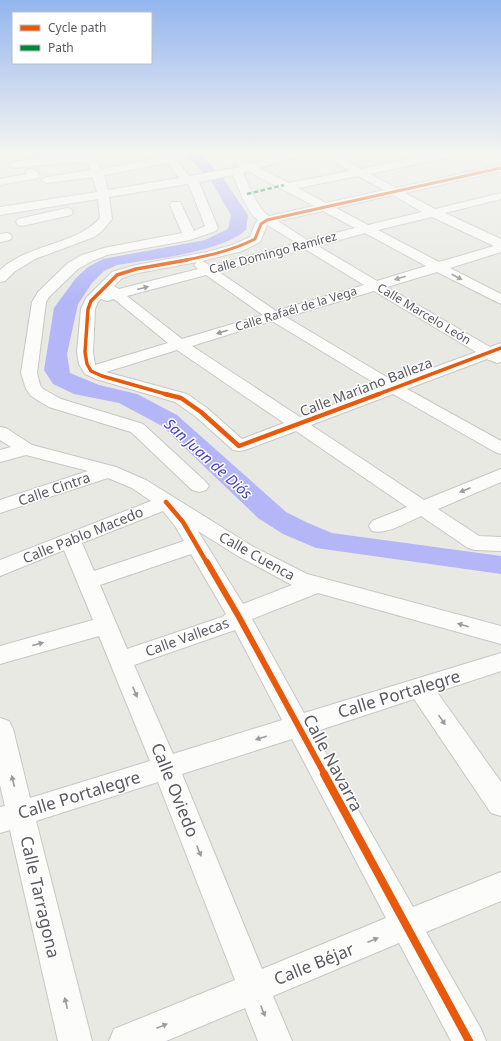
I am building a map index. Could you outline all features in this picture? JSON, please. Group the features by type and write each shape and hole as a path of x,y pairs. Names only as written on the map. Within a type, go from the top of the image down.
{"street":[{"path":"0,211 79,203"},
{"path":"22,222 94,203"},
{"path":"1,277 31,255 79,238 98,229 106,219 103,203"},
{"path":"200,486 137,428 55,403 44,398 35,391 30,383 28,373 37,308 41,298 72,266 87,258 104,252 205,232 212,228 202,203"},
{"name":"Calle Marcelo León","path":"252,203 260,216 375,285 497,354"},
{"path":"318,203 501,300"},
{"path":"91,371 87,364 85,352 88,308 92,301 112,290 117,275 129,270 208,256 237,248 251,242 256,237 261,224 267,220 340,203"},
{"path":"415,203 501,244"},
{"name":"Calle Domingo Ramírez","path":"112,290 209,270 303,242 366,229 472,203"},
{"path":"176,205 190,236"},
{"name":"Calle Rafaél de la Vega","path":"91,371 501,248"},
{"path":"193,259 274,316 394,388 501,448"},
{"path":"112,290 180,345 475,543 501,544"},
{"name":"Calle Mariano Balleza","path":"91,371 102,376 181,398 201,412 239,446 299,425 394,388 497,354"},
{"path":"0,432 26,449"},
{"path":"0,456 26,449"},
{"name":"Calle Cuenca","path":"26,449 109,471 139,484 272,566 300,580 501,635"},
{"name":"Calle Cintra","path":"0,507 109,471"},
{"path":"379,526 501,475"},
{"name":"Calle Pablo Macedo","path":"0,568 166,502"},
{"name":"Calle Navarra","path":"166,502 183,522 239,617 469,1041"},
{"name":"Calle Oviedo","path":"70,540 166,768 275,1041"},
{"path":"88,581 196,545"},
{"name":"Calle Vallecas","path":"121,660 230,623 247,611 318,584"},
{"path":"0,655 107,625"},
{"name":"Calle Portalegre","path":"10,817 501,662"},
{"path":"420,688 501,804"},
{"name":"Calle Tarragona","path":"0,729 10,817 75,1041"},
{"name":"Calle Béjar","path":"126,1041 406,927 501,886"}],"water":[{"name":"San Juan de Diós","path":"224,203 240,203 248,215 246,230 234,238 203,250 117,265 104,271 92,283 78,304 67,354 70,373 99,385 137,394 177,415 286,512 308,523 332,533 501,556 501,574 316,548 283,534 258,518 162,426 119,403 74,394 53,384 44,370 54,308 76,278 88,267 103,259 205,240 228,229 231,215"}],"cycle path":[{"path":"345,203 267,220 261,224 255,239 237,248 208,256 136,269 117,275 91,301 88,309 85,352 87,364 91,371 102,376 181,398 201,412 239,446 501,348"},
{"path":"166,502 183,522 239,617 469,1041"}]}
